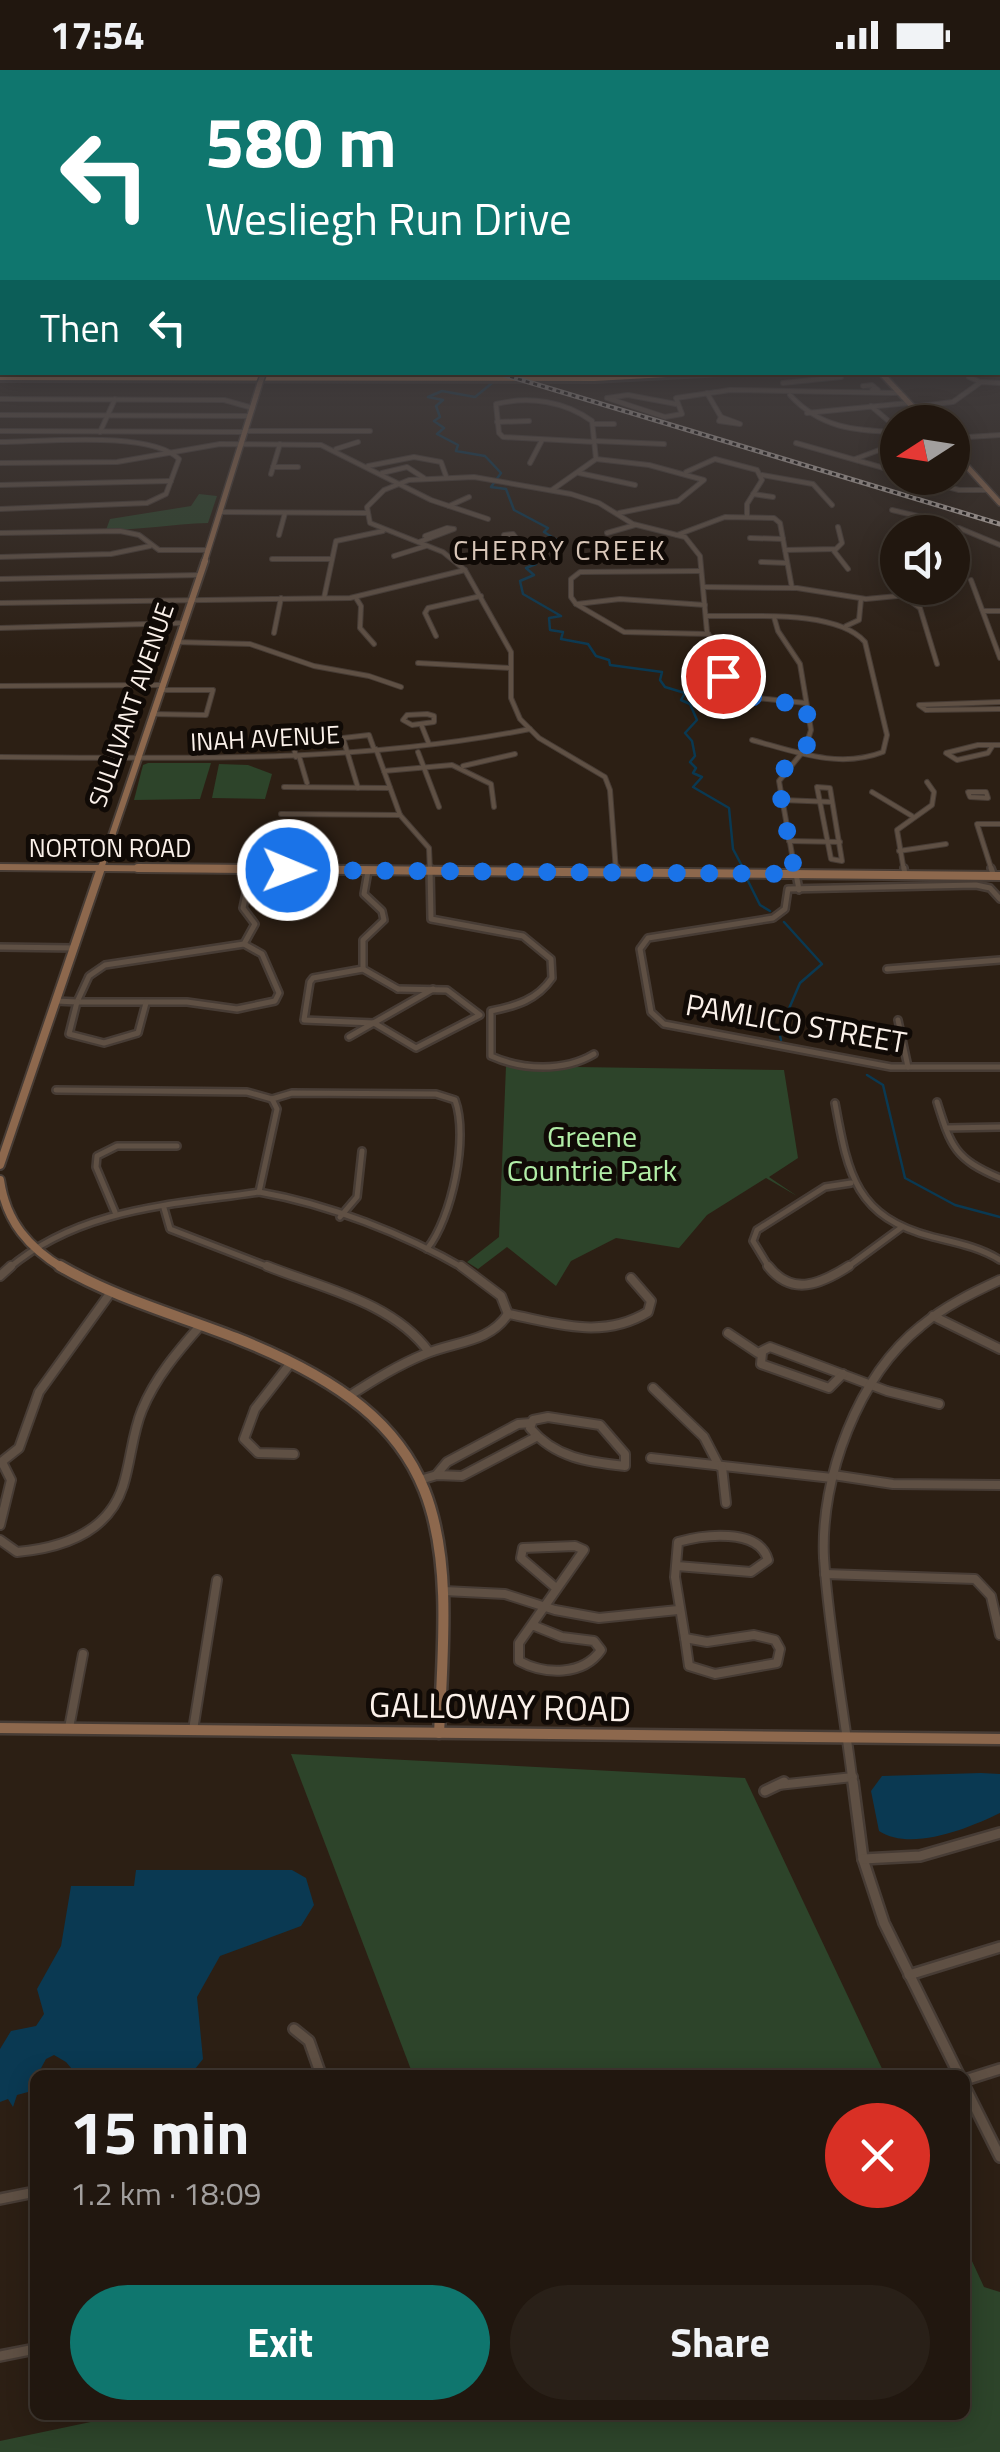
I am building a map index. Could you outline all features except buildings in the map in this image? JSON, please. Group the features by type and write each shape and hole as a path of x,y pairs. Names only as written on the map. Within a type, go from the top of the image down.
{"street":[{"name":"SULLIVANT AVENUE","path":"0,1165 243,436"},
{"path":"503,436 664,444"},
{"path":"594,436 596,458"},
{"path":"530,463 542,440"},
{"path":"0,442 133,443 172,452 179,459 166,494 153,502 0,509"},
{"path":"0,463 110,463 241,444 335,449 358,442"},
{"path":"796,443 880,467"},
{"path":"271,474 280,444"},
{"path":"335,449 448,506 488,520"},
{"path":"854,460 880,449"},
{"path":"367,466 402,458 429,458 441,462 446,476"},
{"path":"552,490 596,458 685,472 704,480 698,491 683,499 618,514"},
{"path":"685,472 706,460 719,459 762,474 782,475 818,486 828,493 832,505"},
{"path":"273,467 298,467"},
{"path":"380,473 408,467 425,478"},
{"path":"970,470 1000,503"},
{"path":"578,473 635,485"},
{"path":"747,516 747,504 762,474"},
{"path":"366,513 378,493 399,483 446,476 552,490 594,502 635,525 677,534 696,546 708,634 720,652 726,681 746,694 769,701 806,703"},
{"path":"0,485 171,480"},
{"path":"970,490 988,490"},
{"path":"753,494 773,496"},
{"path":"448,506 468,498"},
{"path":"892,510 913,515"},
{"path":"220,512 366,513"},
{"path":"280,535 286,513"},
{"path":"366,513 370,523 427,545 465,570 511,652 514,708 530,729 605,777 610,790 616,873"},
{"path":"677,534 712,520 747,516 778,520 792,588"},
{"path":"607,533 635,525"},
{"path":"785,550 833,550 842,544 838,528"},
{"path":"0,533 120,530 139,535 150,546 167,551 208,550"},
{"path":"324,599 338,539 370,536 384,530"},
{"path":"970,532 1000,545"},
{"path":"418,542 430,538"},
{"path":"750,538 782,539"},
{"path":"394,556 427,545"},
{"path":"456,561 514,545"},
{"path":"0,556 118,553 150,546"},
{"path":"833,550 845,560 848,569"},
{"path":"272,559 332,559"},
{"path":"761,562 787,563"},
{"path":"0,603 355,597 465,570"},
{"path":"701,571 580,572 572,580 572,597 576,604 620,631 708,634"},
{"path":"0,579 200,575"},
{"path":"971,580 1000,658"},
{"path":"703,587 792,588 860,599 880,598"},
{"path":"436,636 426,613 428,608 481,596"},
{"path":"355,597 361,606 360,628 374,644"},
{"path":"274,633 281,598"},
{"path":"576,604 620,599 705,605"},
{"path":"846,626 860,618 860,599"},
{"path":"916,605 920,608 937,664"},
{"path":"983,610 1000,610"},
{"path":"706,616 815,618 846,626 865,642 887,746 874,756 850,760 752,740"},
{"path":"774,617 778,637 797,658 811,734 802,752 779,777 799,890 906,884 990,888 1000,899"},
{"path":"0,628 183,624"},
{"path":"992,637 1000,637"},
{"path":"176,642 250,644 314,666 401,687"},
{"path":"418,663 511,668"},
{"path":"693,664 722,665"},
{"path":"0,686 213,690 206,715 152,714"},
{"path":"737,699 746,694"},
{"path":"919,705 1000,706 926,710 919,705"},
{"path":"427,714 435,719 420,724 409,724 403,718 427,714"},
{"path":"420,724 429,744"},
{"path":"295,728 291,735 307,783"},
{"name":"INAH AVENUE","path":"0,757 298,757 530,729"},
{"path":"358,788 342,738 369,735 400,815 427,844 433,872 430,914 434,921 515,933 542,948 552,962 552,978 538,995 491,1011 491,1056 509,1064 573,1064 594,1054"},
{"path":"978,744 997,746 988,753 957,760 946,753 978,744"},
{"path":"418,752 439,807"},
{"path":"384,771 462,767 516,754"},
{"path":"462,767 491,784 494,807"},
{"path":"905,876 897,830 934,801 934,792 927,782"},
{"path":"284,787 390,788"},
{"path":"828,787 842,861 831,860 818,801 815,788 828,787"},
{"path":"872,792 883,802 913,816"},
{"path":"987,795 997,795"},
{"path":"782,800 832,802"},
{"path":"281,814 400,815"},
{"path":"997,876 976,824 1000,824"},
{"path":"789,842 840,842"},
{"path":"900,851 946,844"},
{"name":"NORTON ROAD","path":"0,867 997,876"},
{"path":"244,944 255,924 243,908 251,870"},
{"path":"363,969 363,940 383,924 384,916 366,898 368,871"},
{"name":"PAMLICO STREET","path":"799,890 788,890 785,909 768,920 642,942 651,1012 664,1024 855,1062 908,1068 1000,1068"},
{"path":"56,1002 78,1002 146,1003 198,1003 250,1010 278,997 262,954 244,944 95,968 84,980 78,1002 69,1034 88,1042 126,1042 134,1037 146,1003"},
{"path":"0,947 74,948"},
{"path":"888,969 1000,960"},
{"path":"363,969 398,989 447,990 480,1015 416,1048 374,1022 304,1020 313,978 363,969"},
{"path":"349,1036 434,988"},
{"path":"395,1012 398,989"},
{"path":"898,1020 908,1068"},
{"path":"56,1090 247,1092 272,1098 292,1093 441,1094 454,1100 458,1107 452,1209 446,1228 427,1249"},
{"path":"259,1192 277,1109 272,1098"},
{"path":"938,1102 957,1157 1000,1178"},
{"path":"835,1103 851,1184 863,1200 902,1227 965,1244 1000,1260"},
{"path":"0,1124 12,1125"},
{"path":"946,1128 1000,1128"},
{"path":"115,1212 96,1167 97,1156 117,1146 178,1146"},
{"path":"340,1217 357,1197 362,1151"},
{"path":"0,1180 8,1213 36,1250 78,1276 291,1363 349,1396 390,1436 420,1480 441,1540 444,1591 439,1733"},
{"path":"851,1184 825,1187 758,1230 753,1241 773,1276 806,1288 823,1284 902,1227"},
{"path":"0,1276 10,1265 36,1250 115,1212 164,1208 229,1193 259,1192 427,1249 495,1288 507,1301 508,1314 498,1329 392,1368 349,1396"},
{"path":"164,1208 164,1222 170,1230 385,1312 416,1334 429,1352"},
{"path":"508,1314 580,1330 631,1322 648,1312 651,1300 631,1278"},
{"path":"957,2070 878,1907 863,1859 825,1574 832,1476 852,1411 867,1383 889,1354 933,1316 1000,1280"},
{"path":"0,1525 11,1480 1,1462 23,1442 39,1392 112,1291"},
{"path":"933,1316 1000,1350"},
{"path":"0,1540 17,1552 46,1548 81,1536 108,1515 122,1489 142,1408 200,1326"},
{"path":"728,1334 762,1353"},
{"path":"843,1374 829,1388 761,1364 762,1353 770,1347 843,1374 867,1383 939,1404"},
{"path":"291,1363 268,1390 244,1439 258,1453 294,1454"},
{"path":"653,1388 704,1437 721,1467 726,1503"},
{"path":"437,1475 447,1462 518,1424 543,1417 600,1425 627,1459 622,1466 564,1457 536,1437 530,1423"},
{"path":"420,1480 437,1475 462,1476 536,1437"},
{"path":"651,1458 893,1484 1000,1486"},
{"path":"677,1566 751,1572 768,1560 766,1552 752,1541 692,1537 678,1542 677,1566 678,1610 689,1666 702,1672 770,1667 780,1656 775,1640 765,1635 708,1642 685,1638"},
{"path":"532,1624 562,1637 594,1641 601,1650 599,1656 587,1665 560,1670 523,1665 516,1652 532,1624 556,1588 584,1550 575,1546 524,1548 522,1558 556,1588"},
{"path":"825,1574 976,1579 992,1597 1000,1635"},
{"path":"194,1730 217,1580"},
{"path":"444,1591 505,1594 598,1618 678,1610"},
{"path":"68,1729 84,1654"},
{"name":"GALLOWAY ROAD","path":"0,1728 1000,1739"},
{"path":"765,1791 787,1781 853,1777"},
{"path":"863,1859 920,1856 1000,1832"},
{"path":"910,1975 1000,1947"},
{"path":"294,2030 309,2040 318,2070"},
{"path":"970,2082 1000,2069"},
{"path":"970,2094 1000,2157"},
{"path":"0,2199 30,2193"},
{"path":"0,2356 30,2350"}],"green space":[{"path":"199,494 217,496 208,523 106,530 110,519 191,506"},
{"path":"211,763 200,799 134,800 143,765"},
{"path":"219,764 248,765 272,774 265,799 212,798"},
{"name":"Greene Countrie Park","path":"506,1066 784,1070 798,1158 769,1177 797,1196 766,1178 707,1215 679,1248 616,1238 571,1261 556,1286 507,1247 478,1269 467,1262 499,1237"},
{"path":"291,1754 745,1778 883,2070 411,2070"},
{"path":"970,2257 984,2287 1000,2292 1000,2452 0,2452 0,2441 100,2420 970,2420"}],"water":[{"path":"1000,1774 1000,1813 957,1831 923,1838 892,1837 879,1831 871,1791 882,1776"},
{"path":"136,1870 292,1870 306,1878 314,1905 301,1926 220,1956 197,1997 203,2059 194,2070 73,2070 54,2055 46,2059 40,2070 30,2070 30,2088 17,2095 13,2107 8,2099 0,2102 0,2049 11,2031 36,2026 44,2014 37,1989 61,1946 71,1886 134,1886"}],"waterway":[{"path":"441,436 458,445 456,451 485,456 501,473 491,487 506,489 514,510 548,528 544,532 560,542 537,556 536,564 526,568 534,575 520,581 523,594 561,616 549,618 550,630 563,632 561,639 588,644 596,656 609,660 610,665 662,672 660,680 665,687 685,693 681,700 690,704 697,720 685,733 692,741 695,756 690,762 696,768 693,773 702,777 693,787 729,808 733,849 742,866"},
{"path":"748,881 760,905 770,911"},
{"path":"781,1040 779,1032 800,983 822,964 784,922"},
{"path":"867,1075 883,1085 905,1178 955,1205 1000,1217"}],"railway":[{"path":"708,436 1000,524"}],"district":[{"name":"CHERRY CREEK","path":"560,550"}],"route":[{"path":"288,870 795,874 778,781 786,766 810,742 806,703 757,698 731,686 723,676"}]}
